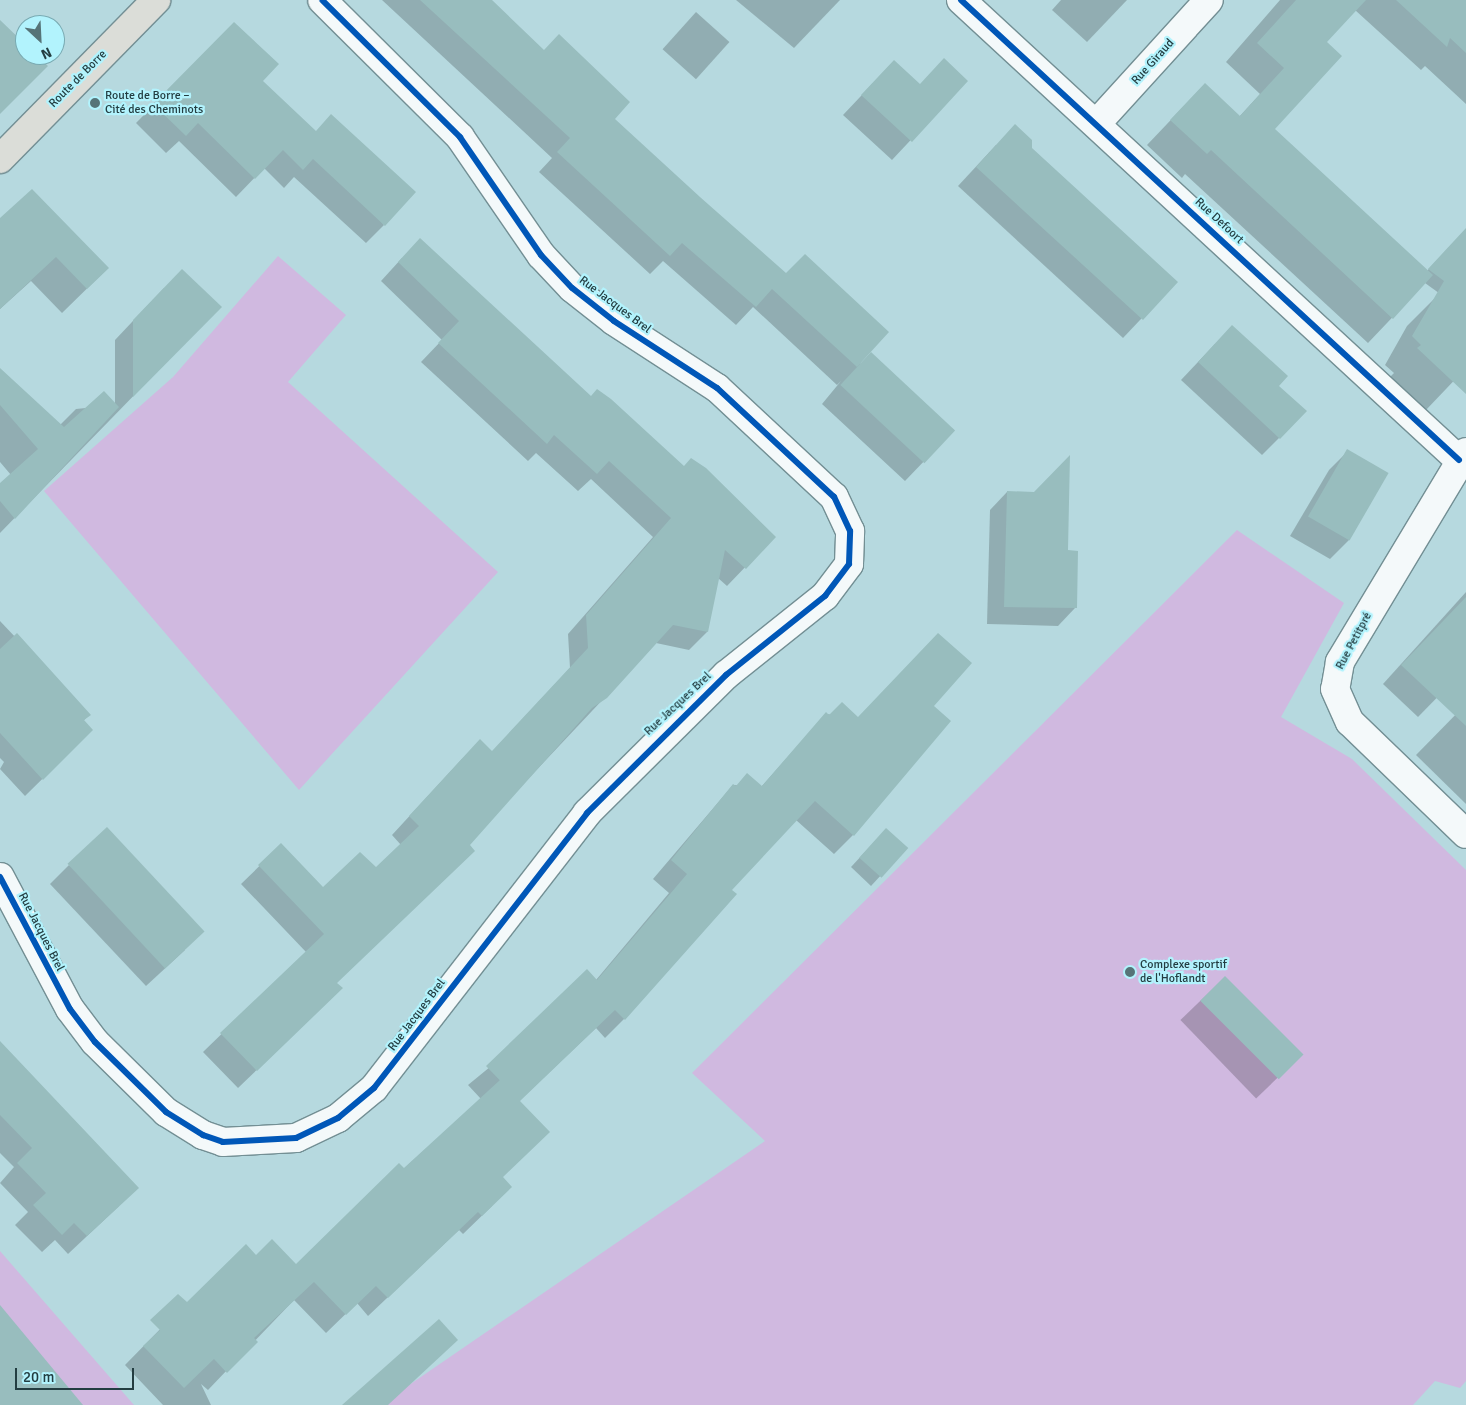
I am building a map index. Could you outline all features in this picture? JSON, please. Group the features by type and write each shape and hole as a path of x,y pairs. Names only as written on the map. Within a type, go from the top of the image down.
{"main road":[{"name":"Route de Borre","path":"0,159 156,0"}],"street":[{"name":"Rue Jacques Brel","path":"0,877 70,1009 101,1049 166,1112 203,1135 224,1142 296,1138 338,1118 374,1088 587,813 726,675 825,596 849,564 850,531 834,497 717,388 614,321 567,283 541,255 460,137 322,0"},
{"name":"Rue Defoort","path":"961,0 1463,456"},
{"name":"Rue Giraud","path":"1097,123 1209,0"},
{"name":"Rue Petitpré","path":"1463,456 1340,662 1335,689 1350,722 1466,834"}],"shaded area":[{"path":"278,256 346,315 288,382 498,572 299,790 44,491 173,377"},
{"name":"Complexe sportif de l'Hoflandt","path":"1237,530 1344,603 1281,717 1352,759 1466,870 1466,1381 1460,1388 1435,1381 1413,1405 380,1405 765,1141 692,1073"},
{"path":"0,1251 134,1405 0,1405"}],"building":[{"path":"420,0 492,0 544,50 559,34 630,102 615,119 700,197 786,273 805,254 889,332 857,367 772,289 756,307 682,243 670,256 557,152 570,138"},
{"path":"1296,0 1366,0 1327,42 1342,56 1275,129 1433,275 1393,319 1211,150 1207,154 1170,120 1205,83 1240,116 1284,68 1257,43"},
{"path":"1396,0 1466,0 1466,53 1450,38 1447,47"},
{"path":"0,20 15,34 15,65 48,66 0,114"},
{"path":"234,22 279,64 263,81 316,131 331,114 416,192 385,226 313,159 303,170 283,150 255,179 198,123 186,136 153,104"},
{"path":"944,58 968,81 912,142 861,95 894,60 920,84"},
{"path":"1015,124 1032,140 1032,148 1178,282 1143,320 976,167"},
{"path":"32,189 109,268 87,289 56,257 0,309 0,218"},
{"path":"1466,228 1466,394 1417,348 1421,345 1412,336 1444,281 1428,269"},
{"path":"420,238 591,396 597,389 611,399 684,466 691,458 706,468 776,537 746,569 725,550 708,632 673,625 607,698 592,708 470,845 475,851 337,983 343,988 257,1071 220,1033 324,934 258,865 281,843 323,887 360,852 376,867 419,826 409,816 480,739 492,751 588,648 586,615 671,518 609,461 597,474 554,435 547,444 438,343 459,321 398,262"},
{"path":"182,269 222,307 133,397 133,320"},
{"path":"1232,325 1288,376 1279,386 1307,411 1280,439 1198,362"},
{"path":"871,352 955,430 924,463 840,385"},
{"path":"0,368 64,427 104,391 119,407 15,519 0,501 0,483 38,449 0,405"},
{"path":"1347,449 1389,473 1350,541 1308,517"},
{"path":"1070,455 1068,550 1078,551 1077,608 1004,607 1007,491 1034,492"},
{"path":"1466,597 1466,726 1401,665"},
{"path":"17,633 91,715 84,720 93,730 43,780 0,733 0,649"},
{"path":"938,633 972,663 934,706 951,721 854,836 815,801 732,890 737,894 625,1020 615,1010 520,1101 550,1132 503,1177 512,1187 482,1216 478,1212 388,1298 376,1286 346,1315 314,1282 254,1338 258,1342 227,1373 214,1359 184,1388 143,1346 160,1330 150,1320 178,1294 187,1302 246,1244 256,1255 272,1239 296,1264 399,1163 404,1168 500,1080 486,1066 587,969 597,980 687,874 671,860 733,784 736,786 747,773 762,786 826,712 829,715 842,702 858,717"},
{"path":"107,827 205,932 165,968 68,864"},
{"path":"886,828 908,848 882,878 859,858"},
{"path":"1225,976 1303,1054 1279,1079 1200,1001"},
{"path":"0,1041 139,1188 87,1236 74,1223 62,1235 33,1205 46,1193 17,1163 32,1148 0,1115"},
{"path":"0,1305 83,1405 0,1405"},
{"path":"439,1319 458,1340 388,1405 342,1405"}],"cycle path":[{"path":"0,877 70,1009 95,1042 166,1112 203,1135 223,1142 296,1138 338,1118 374,1088 587,813 726,675 825,596 849,564 850,531 834,497 717,388 614,321 572,288 541,255 460,137 322,0"},
{"path":"961,0 1459,460"}],"place":[{"name":"Route de Borre – Cité des Cheminots","path":"95,103"},
{"name":"Complexe sportif de l'Hoflandt","path":"1130,972"}]}
